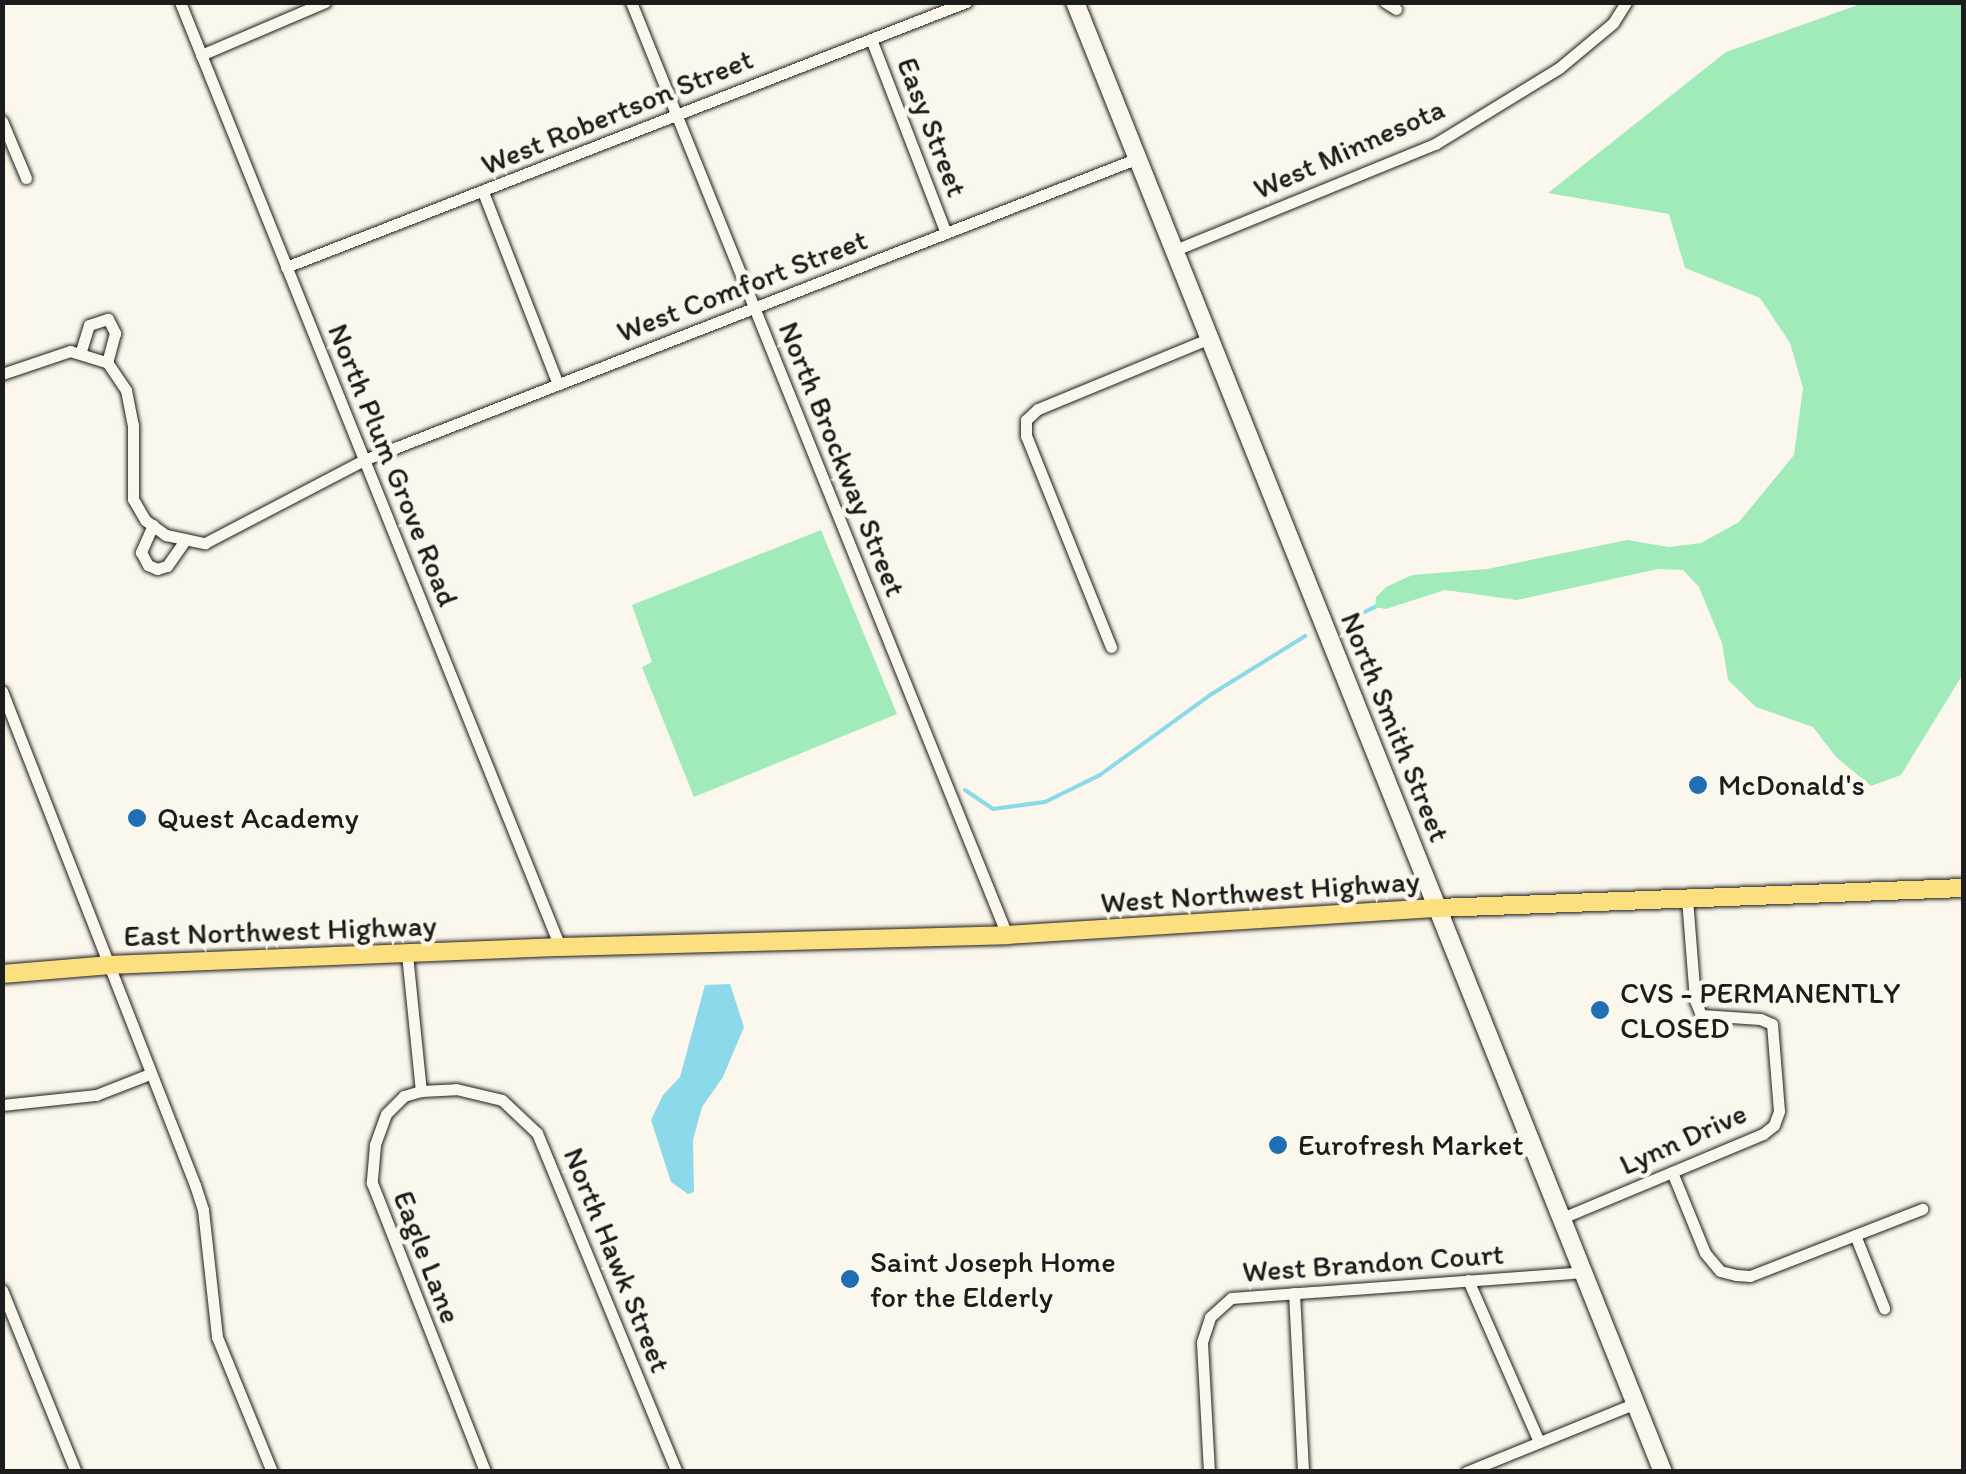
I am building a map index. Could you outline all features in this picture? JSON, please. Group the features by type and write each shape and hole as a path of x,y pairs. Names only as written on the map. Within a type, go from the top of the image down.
{"main road":[{"name":"West Northwest Highway","path":"560,947 1007,934 1438,908 1964,888"},
{"name":"East Northwest Highway","path":"2,974 112,965 560,947"}],"street":[{"name":"North Plum Grove Road","path":"180,2 560,947"},
{"path":"201,54 324,2"},
{"name":"North Brockway Street","path":"631,2 1007,934"},
{"name":"West Robertson Street","path":"286,266 966,2"},
{"name":"North Smith Street","path":"1076,2 1663,1472"},
{"name":"West Minnesota","path":"1175,250 1434,144 1559,68 1613,22 1626,2"},
{"name":"Easy Street","path":"871,39 946,232"},
{"path":"2,121 26,178"},
{"name":"West Comfort Street","path":"153,525 142,552 148,565 158,570 167,566 184,542 205,543 216,538 364,460 1138,158"},
{"path":"483,192 558,384"},
{"path":"81,351 88,325 108,319 116,332 108,362"},
{"path":"1110,647 1026,436 1026,420 1038,410 1210,338"},
{"path":"2,374 58,353 81,351 108,362 126,390 134,426 133,499 145,520 184,542"},
{"path":"2,691 112,965 203,1210 217,1337 272,1472"},
{"name":"Lynn Drive","path":"1562,1218 1763,1134 1774,1125 1779,1111 1772,1024 1760,1019 1701,1015 1694,1000 1686,899"},
{"path":"407,954 421,1091"},
{"path":"2,1106 96,1095 150,1074"},
{"name":"North Hawk Street","path":"421,1091 456,1089 502,1100 536,1133 677,1472"},
{"name":"Eagle Lane","path":"421,1091 404,1096 386,1114 375,1145 372,1183 485,1472"},
{"path":"1672,1172 1705,1253 1720,1271 1750,1276 1922,1209"},
{"path":"1855,1235 1884,1308"},
{"name":"West Brandon Court","path":"1209,1472 1202,1342 1210,1316 1231,1298 1584,1272"},
{"path":"1468,1280 1539,1442"},
{"path":"2,1290 76,1472"},
{"path":"1294,1293 1302,1472"},
{"path":"1466,1472 1636,1403"}],"green space":[{"path":"1866,2 1964,3 1963,674 1901,775 1871,786 1836,757 1813,727 1756,707 1728,680 1722,643 1699,587 1683,570 1658,569 1517,600 1445,590 1386,609 1375,607 1376,597 1386,587 1412,575 1487,569 1627,540 1669,547 1701,543 1739,522 1794,455 1803,388 1790,343 1760,298 1685,268 1669,214 1548,193 1726,52"},
{"path":"821,530 897,714 694,797 642,667 652,662 632,605"}],"water":[{"path":"730,984 744,1027 723,1077 702,1107 693,1140 694,1192 688,1194 671,1182 651,1120 663,1095 680,1077 705,985"}],"waterway":[{"path":"1348,620 1375,607"},
{"path":"965,790 993,809 1045,802 1100,775 1210,695 1305,636"}],"place":[{"name":"McDonald's","path":"1698,785"},
{"name":"Quest Academy","path":"137,818"},
{"name":"CVS - PERMANENTLY CLOSED","path":"1600,1010"},
{"name":"Eurofresh Market","path":"1278,1145"},
{"name":"Saint Joseph Home for the Elderly","path":"850,1279"}]}
